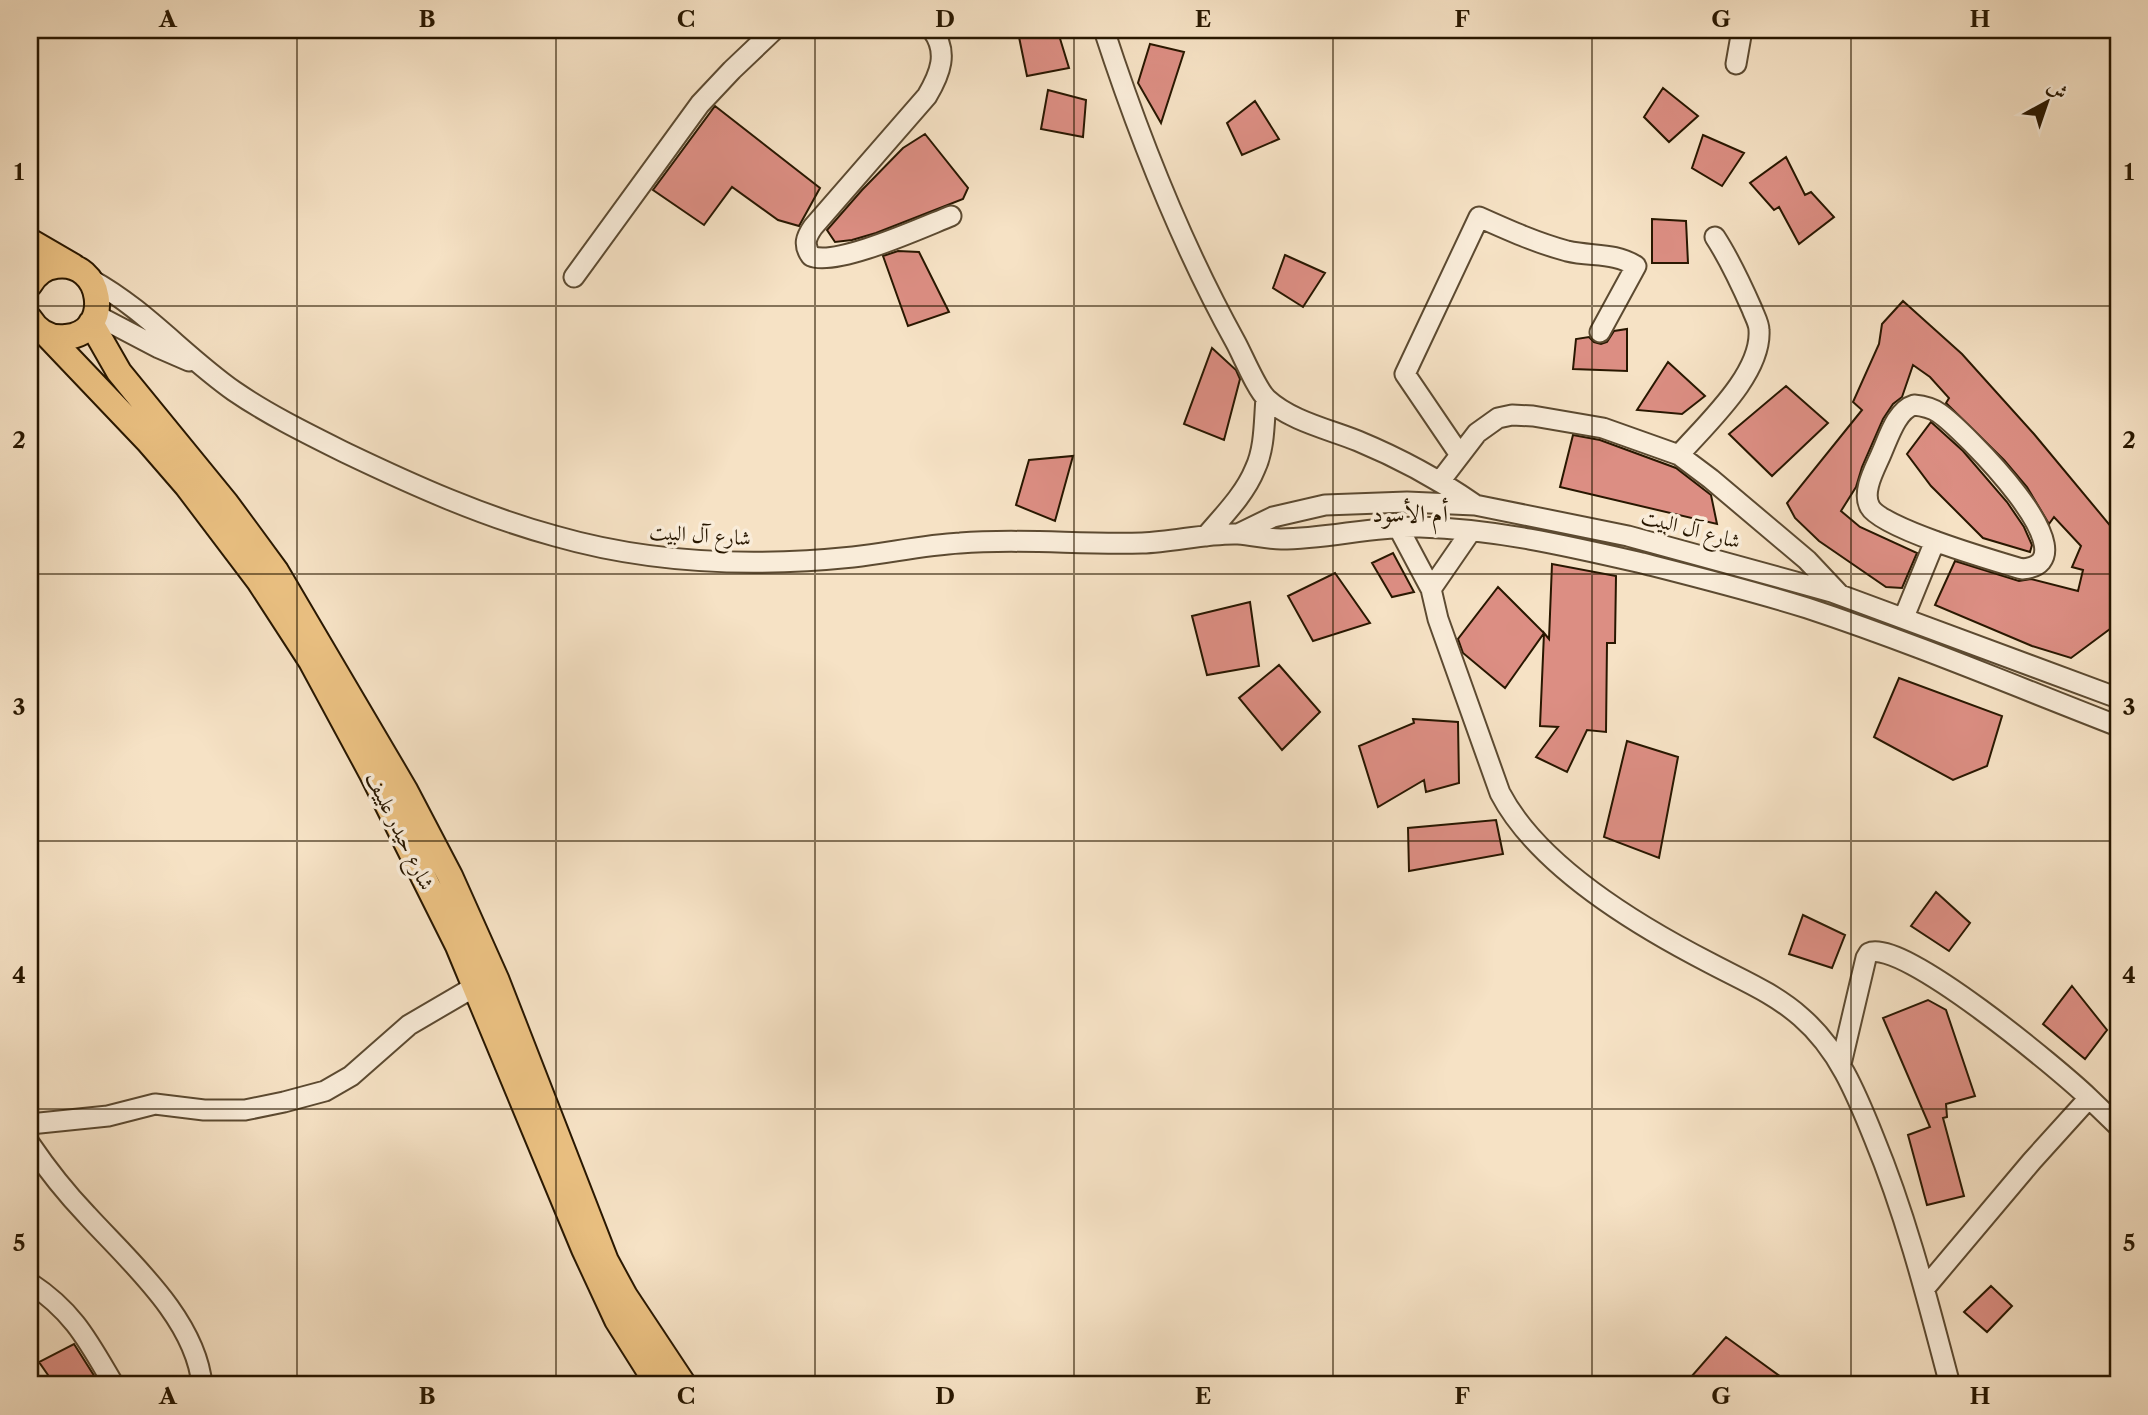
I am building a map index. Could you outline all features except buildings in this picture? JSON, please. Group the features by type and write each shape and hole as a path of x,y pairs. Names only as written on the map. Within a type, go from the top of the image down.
{"main road":[{"path":"30,241 82,273 96,290 98,302 93,319 84,330 71,337 57,338 38,327"},
{"path":"30,284 40,272 50,267 62,265 82,273"},
{"name":"شارع حيدر علييف","path":"93,319 120,372 226,503 276,571 405,790 450,876 497,981 606,1261 625,1296 684,1385"},
{"name":"شارع حيدر علييف","path":"38,327 148,441 187,486 221,528 311,661 371,772 457,946 617,1320 658,1385"}],"street":[{"path":"574,277 700,104 774,30"},
{"path":"932,30 940,41 942,52 937,79 927,96 813,227 806,237 806,244 811,256 831,259 951,216"},
{"path":"1104,30 1157,174 1197,270 1265,398 1309,423 1358,441 1441,480 1475,505"},
{"path":"1737,64 1742,30"},
{"path":"1460,455 1405,374 1479,217 1519,236 1569,251 1623,258 1636,266 1600,332"},
{"path":"1679,455 1746,376 1757,343 1759,329 1755,318 1734,266 1715,237"},
{"name":"شارع آل البيت","path":"82,273 145,314 200,365 272,414 417,487 478,512 558,537 615,549 705,561 789,561 858,556 990,540 1141,544 1238,534 1282,539 1398,527 1471,531 1534,539 1710,580 1808,609 1952,660 2118,726"},
{"name":"شارع آل البيت","path":"93,319 200,365"},
{"path":"1206,536 1255,470 1263,438 1265,398"},
{"path":"1914,405 1931,408 1964,434 2029,509 2046,544 2040,563 2032,569 2022,569 1935,541 1886,521 1869,506 1867,495 1871,479 1899,416 1914,405"},
{"path":"1441,480 1485,425 1498,418 1512,415 1533,416 1603,428 1679,455 1807,559 1840,595"},
{"name":"شارع آل البيت","path":"1238,534 1273,517 1325,505 1407,502 1475,505 1628,536 1758,570 1904,617 2118,698"},
{"path":"1534,539 1535,517"},
{"path":"1398,527 1431,589 1438,618 1500,793 1509,811 1523,828 1579,880 1617,909 1778,999 1802,1018 1841,1064 1857,1095 1885,1166 1925,1288 1950,1385"},
{"path":"1431,589 1471,531"},
{"path":"1904,617 1935,541"},
{"path":"1841,1064 1866,958 1869,953 1880,950 1902,958 1958,993 2069,1079 2118,1126"},
{"path":"30,1124 108,1116 155,1104 204,1110 245,1110 325,1091 351,1076 409,1026 474,987"},
{"path":"1925,1288 2089,1098"},
{"path":"30,1144 59,1183 165,1303 181,1327 196,1358 202,1385"},
{"path":"30,1283 69,1313 114,1385"}],"district":[{"name":"أم الأسود","path":"1410,514"}]}
